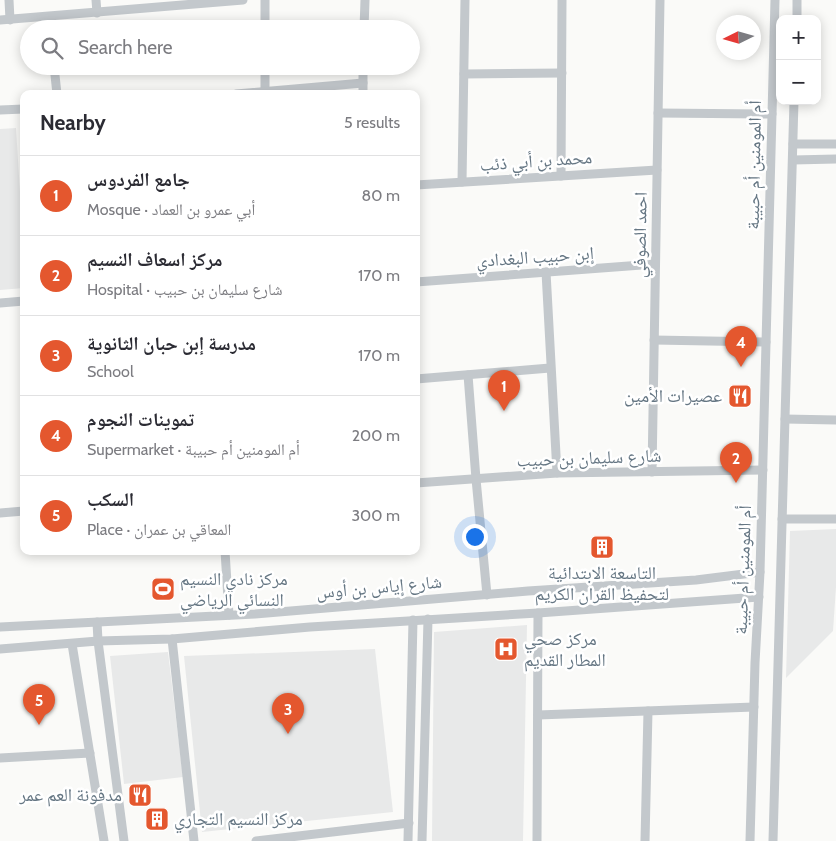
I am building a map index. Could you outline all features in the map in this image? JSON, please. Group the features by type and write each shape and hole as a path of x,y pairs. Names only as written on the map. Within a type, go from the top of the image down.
{"street":[{"path":"9,0 10,20"},
{"path":"96,0 97,13"},
{"path":"0,20 243,0"},
{"path":"265,0 265,20"},
{"path":"364,20 365,0"},
{"path":"462,182 465,0"},
{"path":"561,176 562,0"},
{"name":"احمد الصوفي","path":"652,472 660,0"},
{"name":"أم المومنين أم حبيبة","path":"750,841 760,572 775,0"},
{"path":"797,15 798,0"},
{"path":"51,16 51,20"},
{"path":"464,74 562,73"},
{"path":"55,75 56,90"},
{"path":"265,75 265,90"},
{"path":"363,75 363,90"},
{"path":"277,90 363,83"},
{"name":"أم المومنين أم حبيبة","path":"773,841 794,105"},
{"path":"0,110 20,109"},
{"path":"658,113 772,114"},
{"path":"793,144 836,144"},
{"path":"793,160 836,160"},
{"name":"محمد بن أبي ذئب","path":"420,185 657,170"},
{"name":"إبن حبيب البغدادي","path":"420,282 655,264"},
{"path":"546,272 557,472"},
{"path":"0,303 20,301"},
{"path":"654,340 766,342"},
{"path":"420,379 550,368"},
{"path":"468,375 487,595"},
{"path":"785,418 836,420"},
{"name":"شارع سليمان بن حبيب","path":"420,483 557,472 763,470"},
{"path":"0,513 20,511"},
{"path":"782,519 836,519"},
{"path":"225,555 229,615"},
{"name":"شارع إياس بن أوس","path":"0,627 229,615 696,580 760,572"},
{"name":"شارع إياس بن أوس","path":"0,649 172,639 413,620 759,597"},
{"path":"537,841 538,613"},
{"path":"422,841 428,619"},
{"path":"408,841 413,620"},
{"path":"97,622 124,841"},
{"path":"172,639 194,841"},
{"path":"72,644 104,841"},
{"path":"538,715 754,707"},
{"path":"645,841 648,711"},
{"path":"0,758 90,752"},
{"path":"256,841 298,838 409,823"}],"shaded area":[{"path":"16,128 20,192 20,288 0,290 0,129"},
{"path":"836,529 836,587 833,631 786,678 790,531"},
{"path":"527,625 523,841 432,841 434,632"},
{"path":"375,649 393,812 202,832 184,656"},
{"path":"168,652 183,777 124,784 110,656"}],"place":[{"name":"تموينات النجوم","path":"741,367"},
{"name":"عصيرات الأمين","path":"740,396"},
{"name":"جامع الفردوس","path":"504,411"},
{"name":"مركز اسعاف النسيم","path":"736,483"},
{"name":"التاسعة الابتدائية لتحفيظ القران الكريم","path":"602,547"},
{"name":"مركز نادي النسيم النسائي الرياضي","path":"163,589"},
{"name":"مركز صحي المطار القديم","path":"506,649"},
{"name":"السكب","path":"39,725"},
{"name":"مدرسة إبن حبان الثانوية","path":"288,734"},
{"name":"مدفونة العم عمر","path":"140,795"},
{"name":"مركز النسيم التجاري","path":"157,819"}]}
